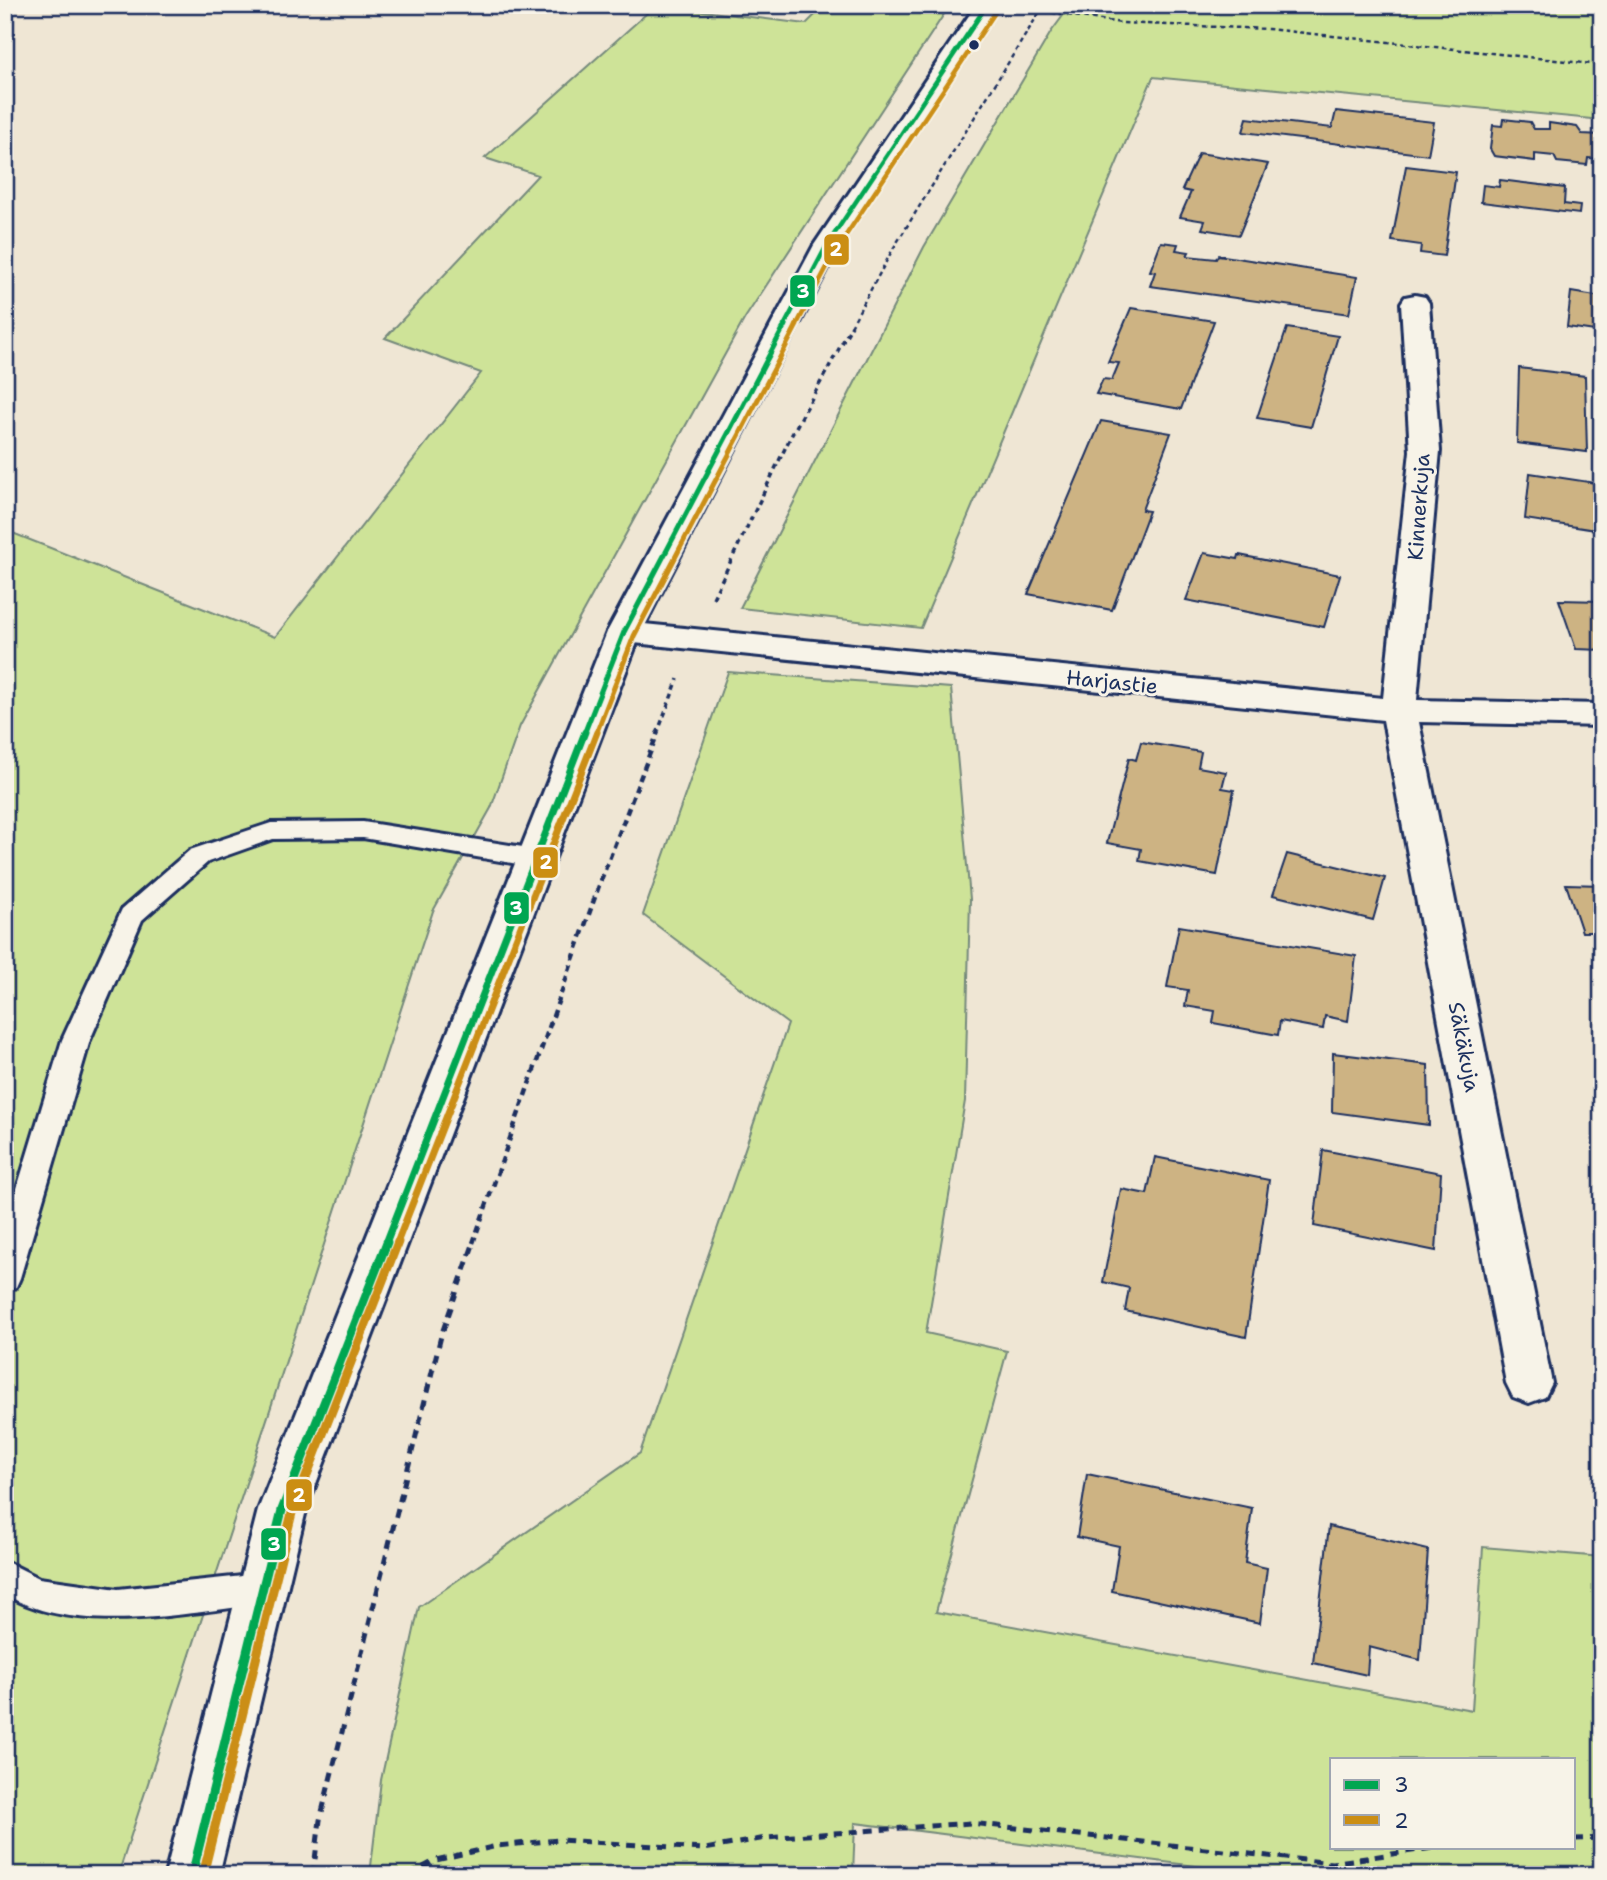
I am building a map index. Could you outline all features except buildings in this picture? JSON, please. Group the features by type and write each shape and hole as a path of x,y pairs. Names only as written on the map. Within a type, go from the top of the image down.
{"street":[{"path":"192,1875 282,1510 624,632 827,245 987,5"},
{"name":"Kinnerkuja","path":"1399,711 1424,451 1415,303"},
{"name":"Harjastie","path":"624,632 1399,711 1602,715"},
{"name":"Säkäkuja","path":"1399,711 1528,1383"}],"lane":[{"path":"5,1278 76,1040 131,915 199,856 271,831 363,830 536,858"},
{"path":"5,1576 33,1593 118,1605 262,1589"}],"path":[{"path":"313,1875 320,1820 442,1336 601,880 693,640 790,438 887,260 1044,5"},
{"path":"1040,11 1121,23 1268,29 1602,65"},
{"path":"409,1875 436,1860 497,1846 558,1840 705,1849 766,1838 829,1832 971,1824 1207,1847 1332,1863 1432,1848"},
{"path":"1576,1839 1602,1838"}],"green space":[{"path":"656,5 806,24 825,5 950,5 745,318 520,726 491,808 433,911 118,1875 5,1875 5,530 275,637 481,373 385,338 538,175 485,158"},
{"path":"1071,5 1602,5 1602,120 1153,77 921,628 740,608 924,247 1051,32"},
{"path":"728,672 951,688 970,899 965,1101 926,1333 1007,1351 936,1612 1472,1710 1483,1547 1602,1557 1602,1875 1267,1875 855,1823 853,1875 370,1875 381,1780 419,1607 640,1453 788,1024 643,915"}],"transit line":[{"name":"3","path":"192,1875 282,1510 624,632 827,245 987,5"},
{"name":"2","path":"203,1875 292,1513 634,636 836,250 996,11"}]}
